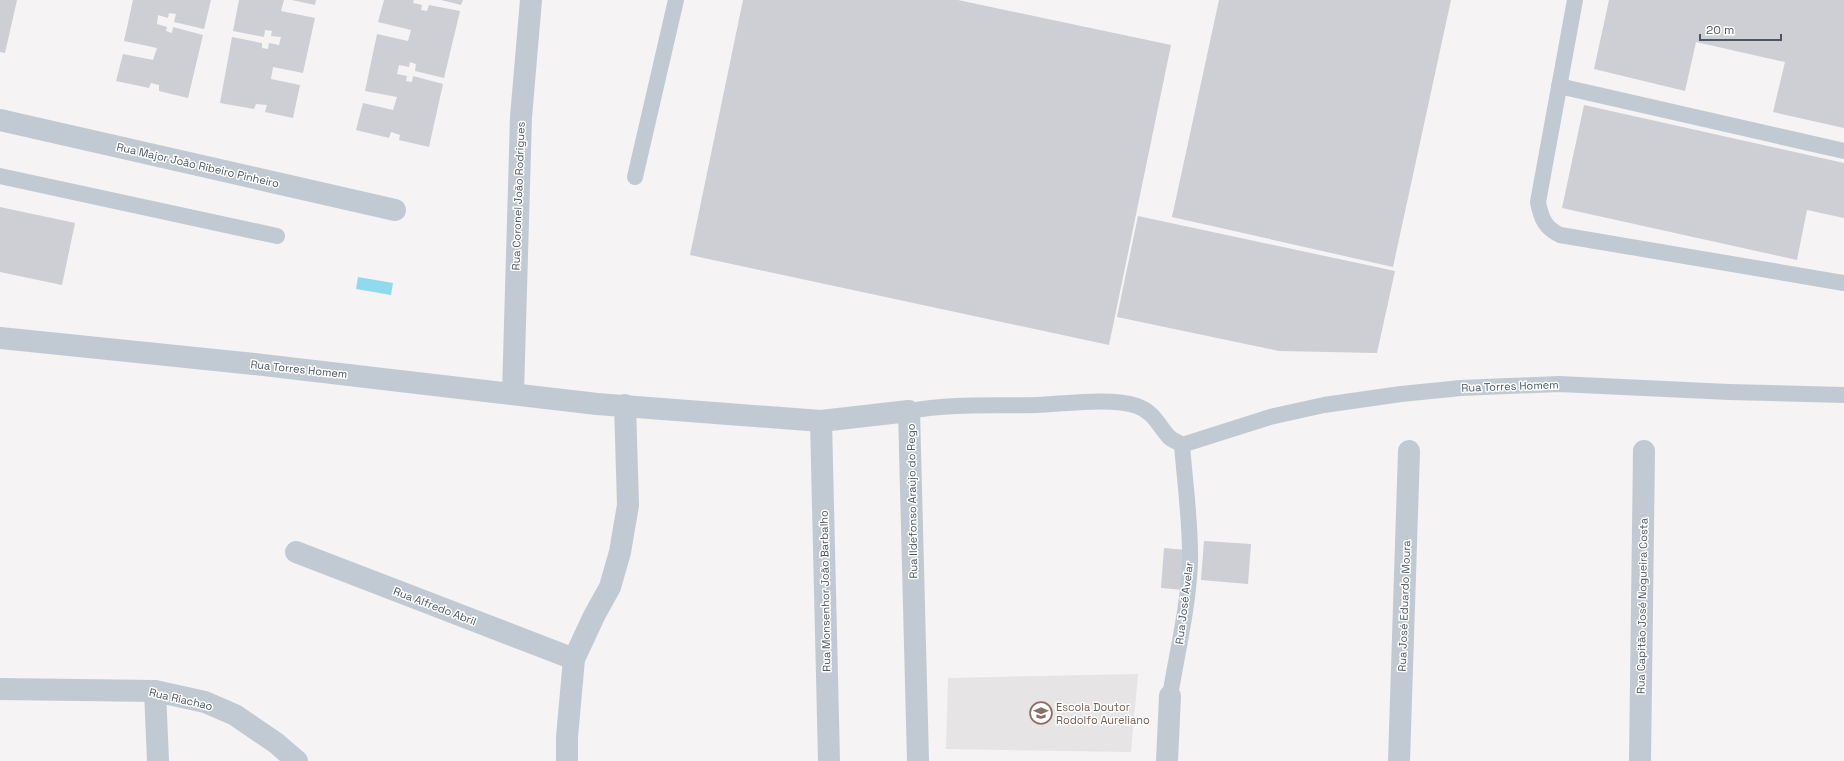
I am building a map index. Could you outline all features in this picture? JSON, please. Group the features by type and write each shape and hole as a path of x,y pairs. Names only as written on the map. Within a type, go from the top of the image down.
{"street":[{"name":"Rua Coronel João Rodrigues","path":"513,393 520,117 531,0"},
{"name":"Rua Major João Ribeiro Pinheiro","path":"0,120 395,210"},
{"name":"Rua Torres Homem","path":"0,338 513,393 597,404"},
{"name":"Rua Ildefonso Araújo do Rego","path":"597,404 821,421 909,411 918,761"},
{"path":"567,761 567,737 574,659 594,616 610,587 620,552 628,505 625,405"},
{"name":"Rua Monsenhor João Barbalho","path":"821,421 829,761"},
{"name":"Rua José Eduardo Moura","path":"1399,761 1409,451"},
{"name":"Rua Capitão José Nogueira Costa","path":"1640,761 1644,451"},
{"name":"Rua Alfredo Abril","path":"296,552 574,659"},
{"name":"Rua Riachao","path":"0,689 155,691 205,702 235,715 297,761"},
{"path":"155,691 158,761"},
{"name":"Rua José Avelar","path":"1167,761 1170,696"}],"lane":[{"path":"635,177 676,0"},
{"path":"1575,0 1538,202 1544,223 1551,231 1560,234 1844,283"},
{"path":"1559,86 1844,151"},
{"path":"0,176 277,236"},
{"name":"Rua Torres Homem","path":"1182,445 1270,417 1324,405 1401,394 1461,388 1559,384 1730,392 1844,395"},
{"path":"909,411 935,406 973,404 1024,405 1110,402 1136,406 1150,412 1169,437 1182,445"},
{"name":"Rua José Avelar","path":"1170,696 1186,599 1190,564 1182,445"}],"shaded area":[{"name":"Escola Doutor Rodolfo Aureliano","path":"1138,674 1131,752 946,749 948,678"}],"water":[{"path":"358,277 393,283 391,295 356,289"}],"building":[{"path":"0,0 17,0 5,53 0,52"},
{"path":"133,0 211,0 204,29 174,22 176,14 169,13 168,18 158,15 157,24 167,27 166,31 172,33 173,27 203,35 188,98 159,91 159,85 151,83 149,88 116,81 123,54 153,60 157,48 124,41"},
{"path":"239,0 284,0 281,11 315,18 303,73 273,67 271,79 300,85 293,118 265,112 267,105 256,104 254,109 220,103 232,37 262,43 262,48 268,49 269,43 279,45 281,37 271,36 272,31 265,30 264,37 233,31"},
{"path":"292,0 316,0 315,5"},
{"path":"384,0 414,0 413,3 422,5 421,10 427,11 429,5 460,11 444,78 415,71 416,64 410,62 409,67 399,65 397,74 407,76 406,81 412,82 413,76 443,84 429,147 399,140 400,135 391,132 389,138 356,130 363,103 393,110 397,97 365,91 377,34 408,41 411,30 378,22"},
{"path":"441,0 463,0 461,5"},
{"path":"743,0 958,0 1171,45 1109,345 690,255"},
{"path":"1219,0 1451,0 1393,267 1172,217"},
{"path":"1609,0 1844,0 1844,128 1773,112 1785,62 1696,42 1685,91 1594,69"},
{"path":"1584,105 1844,163 1844,218 1807,210 1797,260 1562,208"},
{"path":"0,207 75,223 62,285 0,272"},
{"path":"1138,216 1395,271 1377,353 1279,351 1117,317"},
{"path":"1204,541 1251,544 1248,584 1201,580"},
{"path":"1164,548 1186,550 1184,590 1161,588"}],"place":[{"name":"Escola Doutor Rodolfo Aureliano","path":"1041,713"}]}
